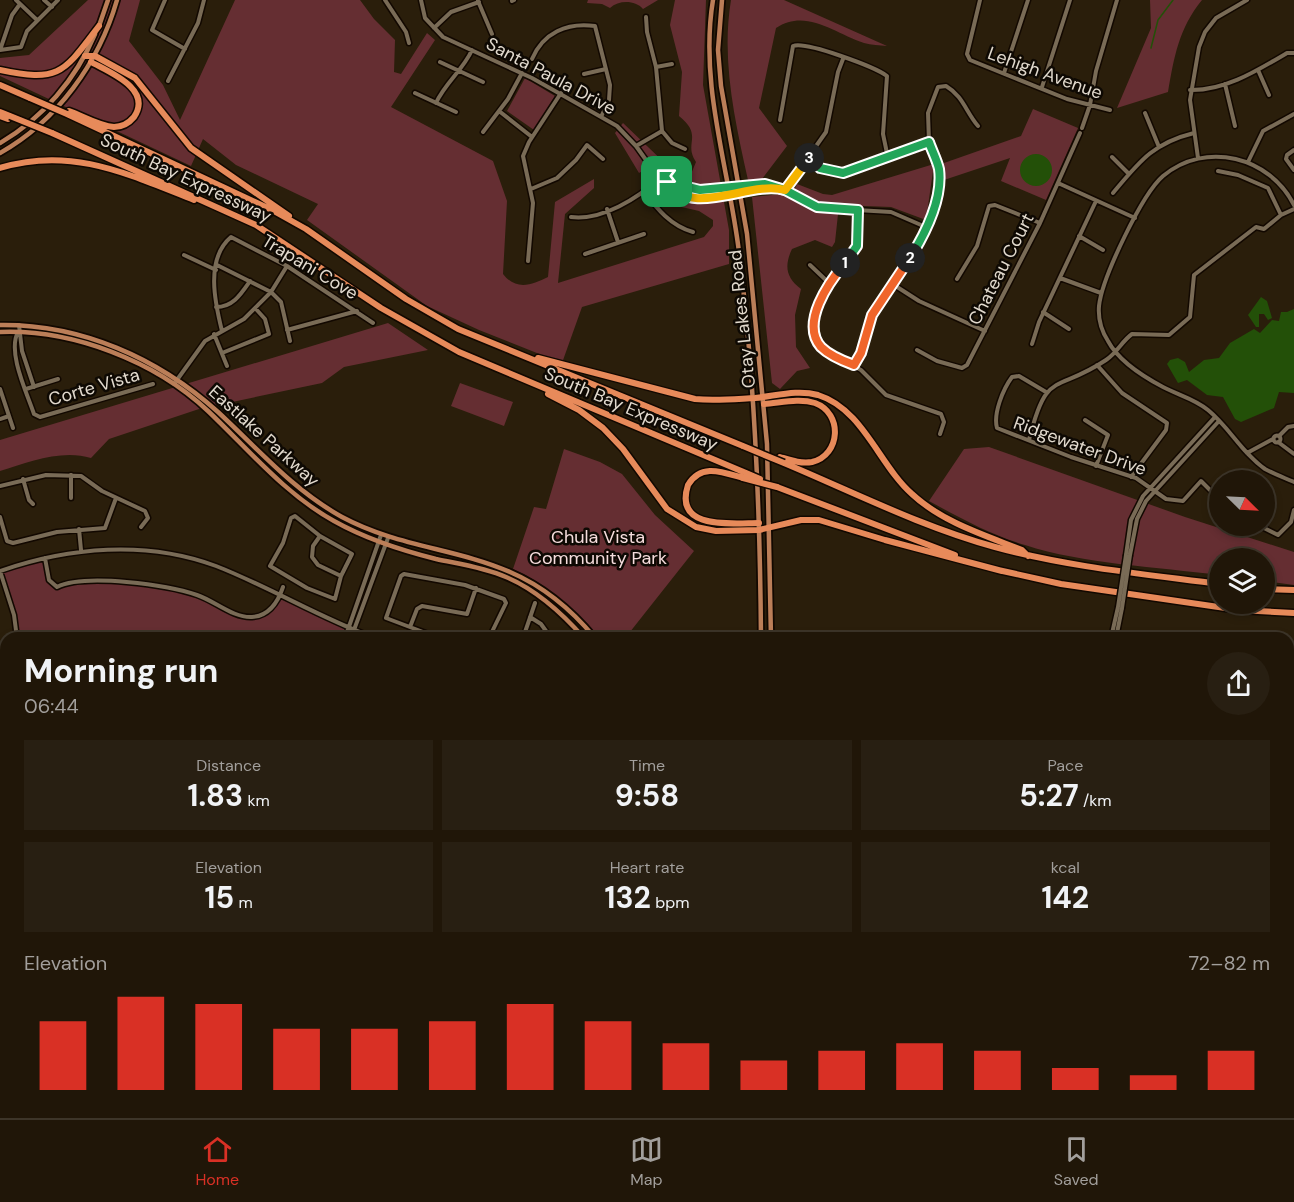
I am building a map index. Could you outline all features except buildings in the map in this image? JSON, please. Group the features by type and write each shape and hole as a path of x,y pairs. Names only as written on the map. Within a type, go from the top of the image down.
{"highway":[{"path":"0,70 31,76 51,75 75,57 99,26"},
{"path":"85,56 138,81 176,133 190,148 273,203 306,229"},
{"path":"68,113 115,127 126,124 136,112 138,99 133,89 93,59"},
{"name":"South Bay Expressway","path":"0,86 68,113 243,195 306,229 419,307 472,335 782,460"},
{"name":"South Bay Expressway","path":"0,111 9,117 43,129 256,225 396,317 459,352 744,476"},
{"path":"0,116 9,117"},
{"path":"0,168 41,159 79,161 181,194 256,225"},
{"path":"508,349 688,398 715,400 807,393 836,403 853,419 900,482 921,502 955,522 1022,550 1028,556"},
{"path":"522,380 579,410 603,428 623,449 667,509 683,521 711,531 759,526"},
{"path":"764,404 785,401 814,403 828,411 834,423 833,442 821,458 802,463 782,460"},
{"path":"782,460 942,529 1028,556 1209,583"},
{"path":"1002,571 744,476 714,470 701,472 688,485 687,504 696,517 707,522 759,526 769,529 805,520 823,520 885,540 1002,571 1067,585 1239,610 1294,613"},
{"path":"1275,590 1294,591"}],"main road":[{"path":"0,143 27,124 48,105 85,56 108,0"},
{"path":"0,153 51,114 72,90 93,59 117,0"},
{"name":"Otay Lakes Road","path":"713,0 710,70 731,194 754,398 760,632"},
{"name":"Otay Lakes Road","path":"722,0 718,50 720,77 740,188 764,404 771,632"},
{"name":"Eastlake Parkway","path":"0,325 19,325 100,341 137,356 176,382 245,438 286,478 341,516 388,538 509,571 560,600 589,632"},
{"name":"Eastlake Parkway","path":"0,332 19,331 95,347 176,382 280,481 313,508 354,532 379,542 493,572 539,596 578,632"},
{"path":"240,442 245,438"},
{"path":"493,572 509,571"}],"street":[{"path":"16,0 37,20"},
{"path":"44,0 52,7"},
{"path":"20,4 12,15 0,50 18,49 37,20 58,0"},
{"path":"165,0 152,30 186,50"},
{"path":"168,81 198,23 204,0"},
{"path":"385,0 406,32 409,42"},
{"path":"421,0 425,18 434,28 451,12 478,1 492,34"},
{"name":"Lehigh Avenue","path":"980,0 967,54 970,60 1090,105 1110,110"},
{"path":"1004,73 1028,0"},
{"path":"1042,87 1070,0"},
{"path":"1082,128 1090,105 1095,71 1117,0"},
{"path":"1198,158 1190,90 1199,46 1205,32 1220,15 1247,0"},
{"path":"646,17 647,32 656,67 662,131 672,143 685,149"},
{"path":"532,58 538,44 548,35 566,28 592,25 596,28 610,93 601,117"},
{"name":"Santa Paula Drive","path":"434,28 443,37 561,93 623,130 660,178 667,182 700,190 740,188"},
{"path":"780,120 793,45 802,45 843,59 888,77 883,134 888,158"},
{"path":"436,103 444,88 460,71 472,50"},
{"path":"1190,90 1225,84 1258,70 1287,53 1294,53"},
{"path":"785,190 826,132 838,72 843,59"},
{"path":"440,62 483,82"},
{"path":"656,67 672,64"},
{"path":"584,74 606,69"},
{"path":"1258,70 1269,95"},
{"path":"483,132 522,73"},
{"path":"1225,84 1235,126"},
{"path":"854,365 861,353 870,319 894,285 928,228 939,177 929,142 928,113 941,86 946,86 962,98 970,117 978,126"},
{"path":"415,93 456,112"},
{"path":"528,261 533,203 523,156 532,137 561,93"},
{"path":"499,111 532,137"},
{"path":"1145,113 1159,147"},
{"path":"1248,162 1263,131 1294,114"},
{"path":"636,146 662,131"},
{"path":"1113,193 1143,158 1167,141 1194,133"},
{"name":"Chateau Court","path":"917,350 937,361 963,368 985,331 1040,223 1080,134"},
{"path":"808,158 820,168 834,173 846,172 929,142"},
{"path":"531,189 557,178 570,168 587,145 603,159"},
{"path":"1294,150 1287,154 1286,159 1294,170"},
{"path":"1112,157 1129,174"},
{"path":"1029,440 1037,408 1046,392 1061,380 1097,365 1116,352 1132,333 1169,335 1190,317 1194,275 1256,227 1264,229 1294,207 1281,184 1248,162 1226,157 1198,158 1179,165 1158,180 1144,199 1101,293 1099,319 1108,342 1116,352 1155,382 1196,402 1217,419 1247,453 1266,469 1294,482"},
{"path":"1218,171 1238,175 1268,188 1281,215"},
{"path":"571,217 592,215 608,210 644,191 660,178"},
{"name":"Santa Paula Drive","path":"667,182 673,191 684,196 708,198 731,194 740,188"},
{"path":"1058,183 1135,218"},
{"path":"740,188 771,187 785,190 817,207 891,212 928,228"},
{"path":"644,191 668,218 693,232"},
{"path":"1032,344 1043,312 1096,201"},
{"path":"957,279 977,246 989,206 1001,207 1040,223"},
{"path":"608,210 618,242"},
{"path":"858,210 855,250 820,300 815,325 816,338 827,352 854,365 888,396 941,414 945,420 940,434"},
{"path":"585,254 644,234"},
{"path":"1079,236 1103,250"},
{"name":"Trapani Cove","path":"217,267 225,243 231,237 287,266 373,323"},
{"path":"184,255 250,281 271,292 281,302 290,340"},
{"path":"810,265 830,283"},
{"path":"176,382 205,341 244,319 271,292 287,266"},
{"path":"217,267 216,307 222,331"},
{"path":"1060,278 1101,293"},
{"path":"216,307 225,307 233,302 250,281"},
{"path":"894,285 919,301 985,331"},
{"path":"222,353 269,334 265,319 255,308"},
{"path":"287,330 358,311"},
{"path":"1043,312 1069,329"},
{"name":"Corte Vista","path":"19,325 22,351 34,387"},
{"name":"Corte Vista","path":"19,331 15,354 34,414 40,417 153,384"},
{"path":"214,334 227,366"},
{"path":"15,345 21,345"},
{"path":"15,354 22,351"},
{"path":"1097,365 1122,393 1167,423 1166,430 1131,477"},
{"name":"Ridgewater Drive","path":"1046,392 1019,376 1012,377 1002,397 996,422 997,428 1131,477 1153,488 1166,499 1181,502 1201,481 1209,489"},
{"name":"Corte Vista","path":"26,389 58,379"},
{"path":"0,391 13,428"},
{"path":"0,419 9,416"},
{"path":"1117,632 1128,555 1137,519 1153,488 1217,419"},
{"path":"1085,420 1108,435 1096,466"},
{"path":"1247,453 1258,445 1279,436 1288,427 1294,426"},
{"path":"1278,442 1279,436"},
{"path":"1273,439 1294,454"},
{"path":"71,475 71,498"},
{"path":"0,486 23,479 71,475 90,480 102,491 147,514 148,518 141,527"},
{"path":"23,479 29,500 33,504"},
{"path":"0,517 7,541 13,543 79,529 106,527 116,498"},
{"path":"1275,534 1278,535 1291,522 1294,510"},
{"path":"295,516 320,536 352,554 341,576 334,599 270,566 283,543 291,518 295,516"},
{"path":"79,529 81,550"},
{"path":"352,632 381,535"},
{"path":"320,536 313,546 312,557 318,565 341,576"},
{"path":"350,632 388,538"},
{"path":"16,632 15,615 0,571 81,550 133,550 171,554 210,564 360,632"},
{"path":"45,558 49,580 54,586 114,582 161,586 197,595 239,615 250,617 268,612 280,595 287,576"},
{"path":"424,632 386,618 398,583 404,574 476,588 505,601 492,632"},
{"path":"411,627 417,609 422,606 467,614 476,588"},
{"path":"525,632 535,603"},
{"path":"1113,632 1120,608"},
{"path":"530,617 541,624 547,632"}],"green space":[{"path":"88,0 140,0 129,41 163,85 180,120 235,0 360,0 374,19 395,40 394,72 401,74 427,33 435,40 391,107 493,161 507,201 503,274 513,283 524,285 548,277 555,202 594,179 594,188 565,214 558,283 704,237 713,226 713,220 699,211 673,205 646,169 639,173 615,133 623,123 671,169 691,174 696,162 691,150 692,134 679,116 682,72 670,25 675,0 706,0 703,85 729,230 729,264 582,307 562,363 479,330 427,306 307,220 318,204 236,165 203,139 191,166 0,76 0,58 29,55"},
{"path":"588,0 658,0 643,9 627,2 610,8 602,4 587,3"},
{"path":"731,0 784,0 887,46 864,43 809,21 787,22 776,28 759,108 787,146 762,179 748,180 734,113 728,45"},
{"path":"1150,0 1202,0 1183,32 1175,55 1168,92 1117,108 1151,28"},
{"path":"525,78 555,96 534,130 507,111"},
{"path":"1033,109 1078,128 1046,200 1001,181 1010,158 944,180 944,163 1021,136"},
{"path":"934,164 926,220 891,207 839,205 835,242 832,247 815,240 792,249 787,266 789,276 801,289 795,315 796,347 810,368 797,371 780,389 772,383 752,197 782,194 791,198 797,184 832,195"},
{"path":"388,323 428,350 344,367 322,383 199,409 109,439 91,458 57,456 0,471 0,440"},
{"path":"460,383 513,402 504,426 451,406"},
{"path":"989,447 1209,525 1209,536 1244,536 1294,552 1294,585 1275,582 1275,548 1209,548 1209,574 1071,557 1012,541 964,520 929,501 964,449"},
{"name":"Chula Vista Community Park","path":"564,449 600,462 622,474 655,515 694,551 630,632 594,632 560,598 538,582 513,569 534,507 546,509"},
{"path":"44,559 49,582 53,586 106,583 165,588 203,599 243,618 267,613 278,595 363,632 15,632 14,620 0,572"}],"shaded area":[{"path":"1036,154 1047,159 1052,170 1047,181 1036,186 1025,181 1020,170 1025,159"},
{"path":"1261,297 1267,301 1272,318 1268,320 1264,314 1259,314 1259,327 1256,327 1248,315"},
{"path":"1294,309 1294,393 1279,392 1274,408 1241,422 1235,419 1223,397 1207,395 1187,380 1178,383 1167,364 1170,360 1178,358 1185,362 1189,372 1204,360 1219,358 1230,343 1254,329 1260,333 1272,320 1279,321 1281,312"}],"waterway":[{"path":"1151,48 1158,20 1173,0"}],"route":[{"path":"667,182 673,191 695,198 708,198 771,187 785,190 808,158 820,168 834,173 843,173 929,142 939,169 937,191 926,234 868,322 861,353 854,365 839,359 821,347 817,340 815,325 821,295 857,246 858,210 817,207 785,190 765,184 700,190 667,182"}]}
